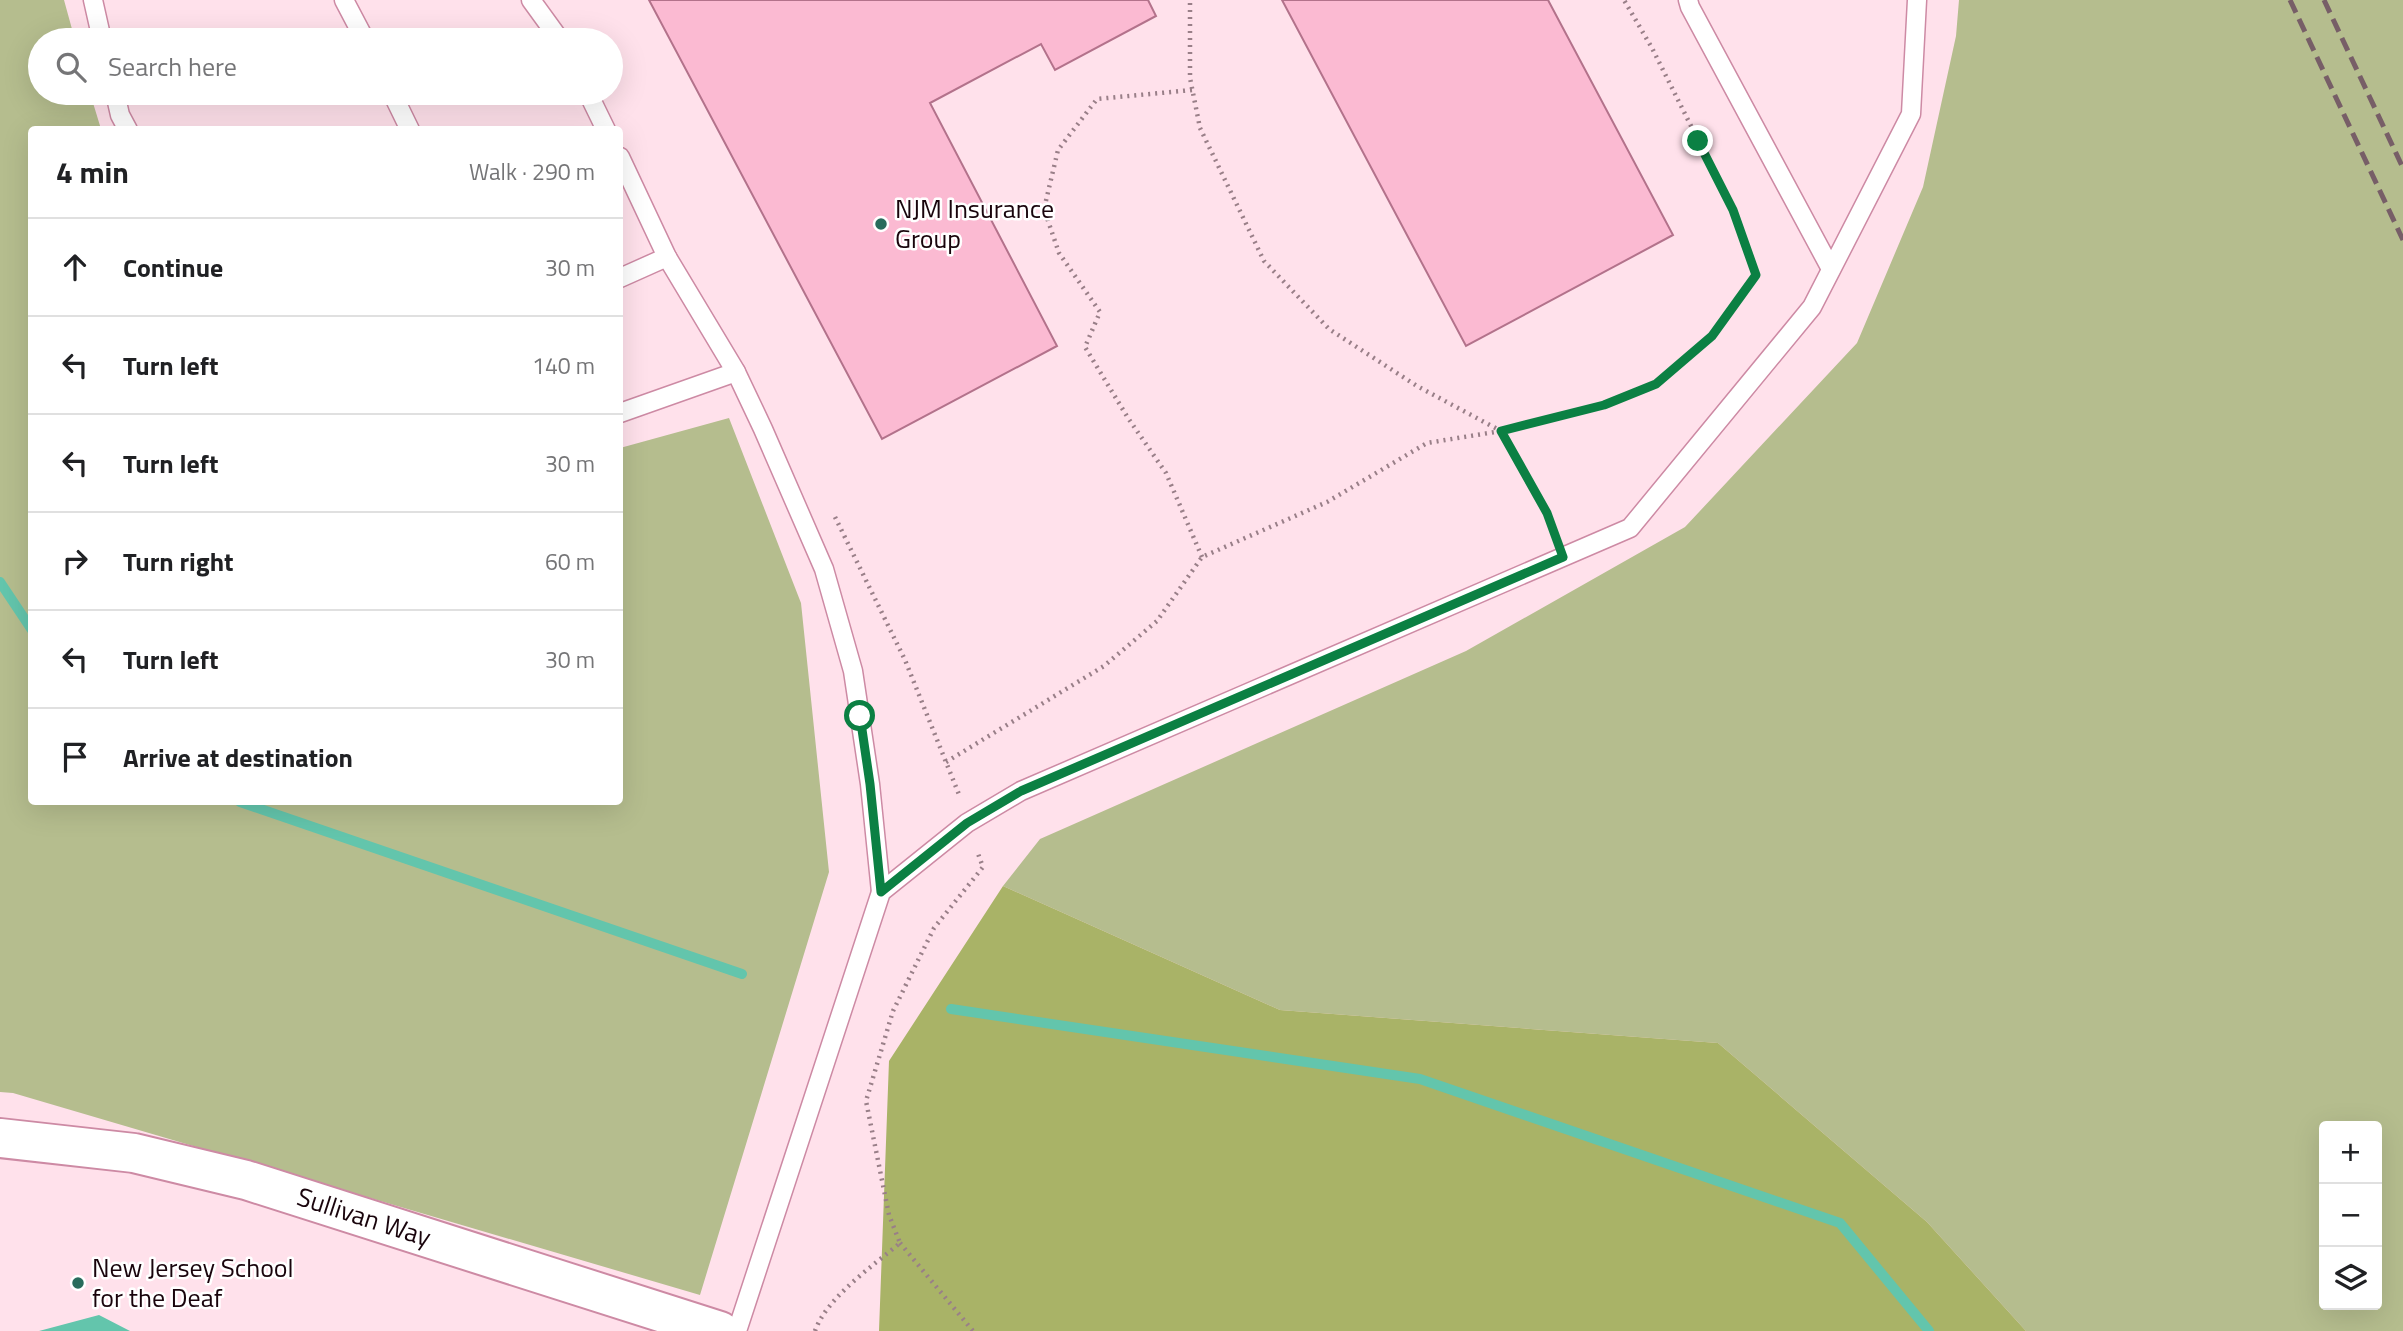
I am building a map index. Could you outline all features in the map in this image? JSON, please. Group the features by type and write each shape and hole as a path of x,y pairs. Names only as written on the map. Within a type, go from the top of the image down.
{"main road":[{"name":"Sullivan Way","path":"0,1138 134,1153 246,1180 720,1331"}],"lane":[{"path":"93,0 99,28"},
{"path":"344,0 359,28"},
{"path":"531,0 551,28"},
{"path":"1688,0 1832,269"},
{"path":"881,892 967,823 1021,791 1630,528 1812,307 1911,114 1917,0"},
{"path":"118,105 126,126"},
{"path":"397,105 408,126"},
{"path":"594,105 604,126"},
{"path":"623,164 667,257 736,372 824,569 853,671 870,784 881,892 737,1331"},
{"path":"623,277 667,257"},
{"path":"623,412 736,372"}],"path":[{"path":"946,762 1104,666 1157,621 1202,557 1327,502 1427,443 1501,431 1604,405 1656,384 1712,336 1756,275 1733,210 1652,48 1624,0"},
{"path":"1190,2 1190,78 1200,128 1264,261 1329,329 1417,386 1501,431 1547,513 1563,557"},
{"path":"1192,90 1097,99 1058,150 1044,209 1059,253 1100,312 1085,347 1166,473 1202,557"},
{"path":"900,1243 973,1331"}],"shaded area":[{"path":"0,0 64,0 72,28 28,28 28,105 94,105 100,126 28,126 28,805 623,805 623,447 729,418 801,603 829,872 700,1295 13,1093 0,1092"},
{"path":"1959,0 2403,0 2403,1331 2026,1331 1927,1222 1718,1043 1280,1010 1003,886 1040,839 1466,651 1685,527 1857,343 1923,187 1956,36"},
{"path":"1003,886 1280,1010 1718,1043 1927,1222 2026,1331 879,1331 889,1061"},
{"path":"99,1315 130,1331 39,1331"}],"building":[{"name":"NJM Insurance Group","path":"649,0 1148,0 1156,16 1055,70 1041,44 930,103 1057,346 882,439"},
{"path":"1282,0 1548,0 1673,235 1466,346"}],"waterway":[{"path":"0,582 28,624"},
{"path":"249,805 742,974"},
{"path":"951,1009 1420,1079 1840,1223 1929,1331"}],"railway":[{"path":"2290,0 2403,240"},
{"path":"2324,0 2403,168"}],"place":[{"name":"NJM Insurance Group","path":"881,224"},
{"name":"New Jersey School for the Deaf","path":"78,1283"}],"route":[{"path":"860,716 881,892 967,823 1021,791 1563,557 1547,513 1501,431 1604,405 1656,384 1712,336 1756,275 1733,210 1698,141"}]}
